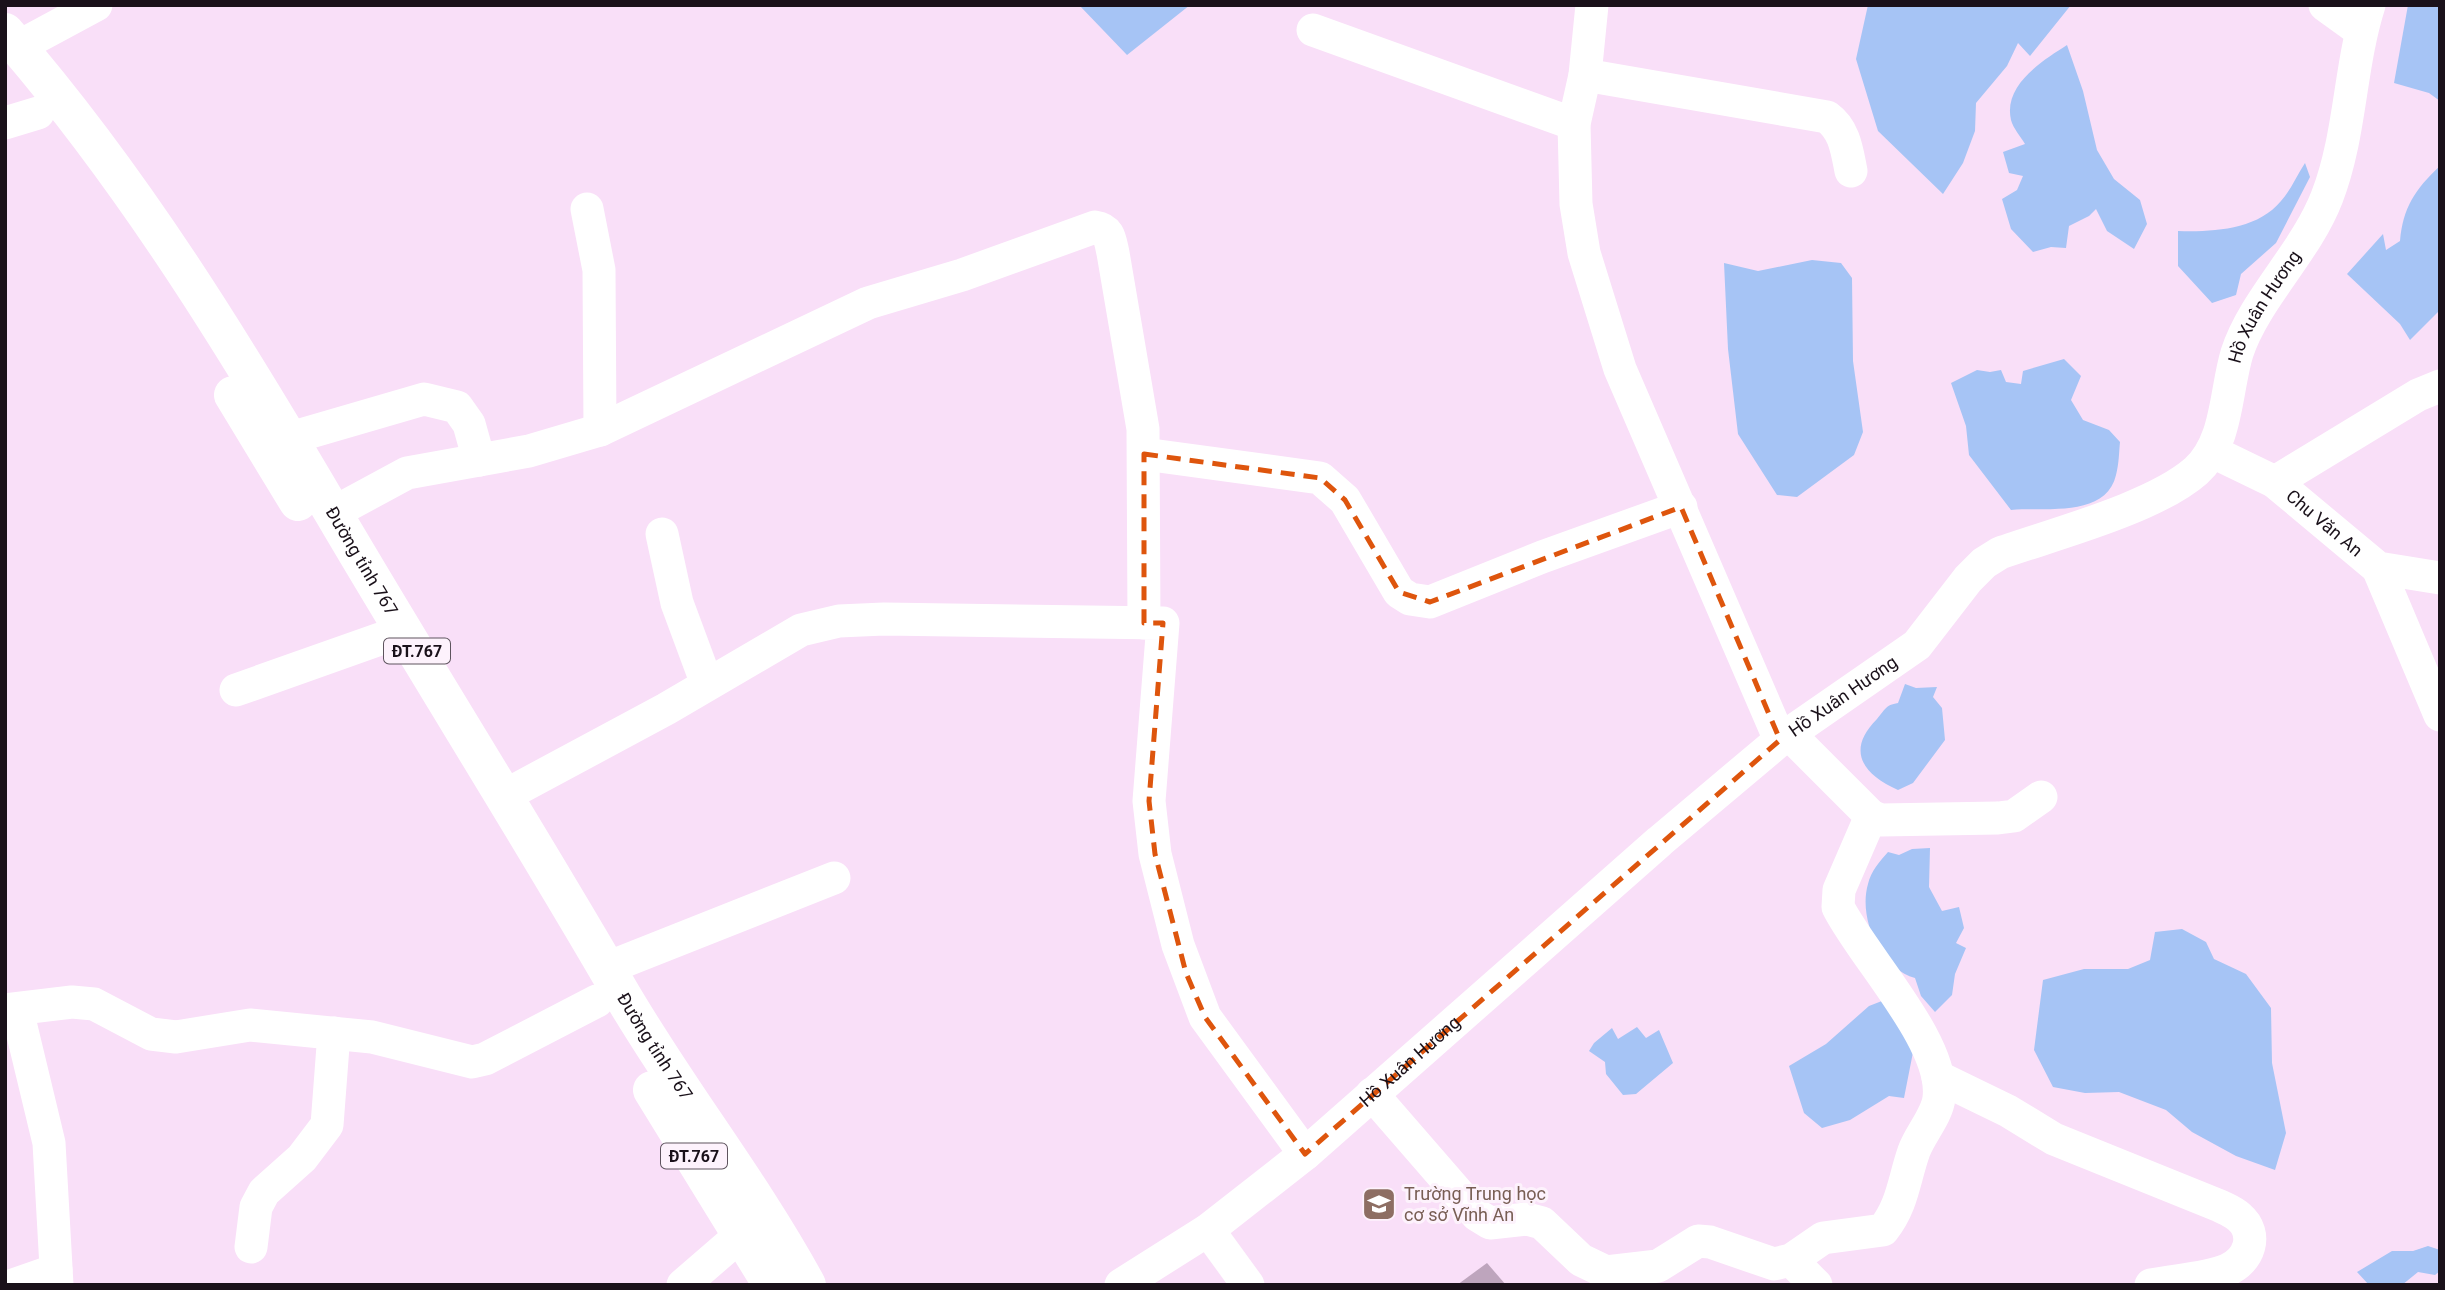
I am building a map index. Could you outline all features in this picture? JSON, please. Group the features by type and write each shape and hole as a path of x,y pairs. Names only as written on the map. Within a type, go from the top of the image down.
{"main road":[{"name":"Đường tỉnh 767","path":"10,51 22,118 170,287 380,639 513,850 587,974 602,984"},
{"name":"Đường tỉnh 767","path":"10,51 85,131 168,245 290,438 506,795 602,984 639,1045 772,1285"},
{"name":"Đường tỉnh 767","path":"639,1045 782,1238 807,1285"}],"street":[{"path":"10,51 96,5"},
{"path":"1592,5 1585,75 1574,124 1576,204 1584,253 1620,369 1784,737 1871,816 1900,821 1998,818 2014,816 2041,797"},
{"path":"2325,5 2365,18"},
{"name":"Hồ Xuân Hương","path":"1121,1285 1208,1230 1306,1154 1660,841 1784,737 1917,645 1984,563 2000,553 2151,499 2194,472 2213,452 2237,353 2251,324 2301,248 2326,200 2338,165 2365,18"},
{"path":"1313,30 1574,124"},
{"path":"1585,75 1827,117 1837,124 1852,171"},
{"path":"587,209 599,270 600,430"},
{"path":"333,513 407,473 529,451 600,430 868,303 962,275 1095,227 1104,228 1109,234 1143,429 1144,623"},
{"path":"2275,482 2418,395 2440,386"},
{"path":"290,438 424,399 457,407 469,424 479,460"},
{"name":"Chu Văn An","path":"2213,452 2275,482 2378,568 2440,578"},
{"path":"1144,454 1320,478 1345,500 1399,592 1410,599 1430,602 1542,557 1681,508"},
{"path":"662,534 677,603 707,684"},
{"path":"2378,568 2440,715"},
{"path":"506,795 801,630 839,621 1163,622 1150,801 1155,854 1186,973 1205,1017 1306,1154"},
{"path":"236,690 380,639"},
{"path":"1372,1094 1477,1215 1490,1223 1527,1219 1542,1223 1593,1268 1606,1272 1658,1266 1698,1241 1710,1242 1774,1264 1791,1260 1823,1238 1883,1230 1902,1199 1915,1147 1940,1100 1938,1077 1922,1035 1838,907 1839,890 1871,816"},
{"path":"13,1285 56,1277 49,1143 11,1010 72,1002 94,1004 151,1034 176,1037 250,1025 372,1037 472,1062 485,1059 602,984 834,878"},
{"path":"251,1247 256,1207 264,1192 302,1158 327,1125 334,1033"},
{"path":"1938,1077 2008,1111 2054,1139 2220,1206 2240,1217 2249,1230 2251,1243 2243,1259 2228,1270 2151,1285"},
{"path":"1208,1230 1248,1285"},
{"path":"683,1285 742,1234"},
{"path":"1791,1260 1816,1285"}],"highlighted area":[{"path":"1144,454 1320,478 1345,500 1399,592 1430,602 1681,507 1780,740 1305,1154 1205,1017 1186,973 1155,854 1149,801 1163,623 1144,623"}],"water":[{"path":"1079,5 1190,5 1127,55"},
{"path":"1868,5 2071,5 2030,56 2018,43 2007,66 1976,103 1975,131 1963,163 1943,194 1878,131 1856,59"},
{"path":"2408,5 2440,5 2440,101 2429,93 2394,83"},
{"path":"2067,45 2083,91 2097,150 2114,179 2140,200 2147,224 2134,249 2107,231 2096,209 2089,216 2069,226 2066,248 2051,247 2033,252 2011,229 2002,199 2017,190 2023,176 2009,173 2003,152 2025,144 2011,120 2013,96 2027,75"},
{"path":"2305,163 2310,177 2276,243 2241,274 2236,295 2212,303 2178,266 2178,231 2220,230 2260,218 2285,197"},
{"path":"2440,166 2440,310 2410,340 2400,324 2347,274 2383,234 2386,250 2400,241 2407,209 2424,183"},
{"path":"1812,260 1841,263 1852,278 1853,361 1863,432 1854,455 1797,497 1777,495 1738,434 1728,349 1724,263 1758,271"},
{"path":"2064,359 2081,376 2071,400 2083,420 2109,430 2120,442 2116,475 2110,489 2087,504 2072,508 2011,510 1969,455 1966,426 1951,383 1977,370 2001,370 2006,382 2021,384 2023,371"},
{"path":"1905,684 1916,688 1937,687 1933,697 1942,708 1945,740 1913,783 1898,790 1885,784 1867,769 1861,751 1862,741 1868,730 1886,708 1898,703"},
{"path":"1930,848 1929,887 1942,911 1959,907 1964,928 1956,943 1966,948 1955,974 1952,995 1935,1012 1921,996 1915,978 1891,964 1882,953 1869,926 1866,912 1871,875 1888,852 1899,855 1912,849"},
{"path":"2182,929 2206,942 2214,959 2246,974 2271,1008 2272,1063 2286,1133 2275,1170 2236,1156 2192,1132 2166,1110 2119,1092 2085,1093 2053,1087 2034,1050 2043,980 2084,969 2128,969 2150,960 2155,932"},
{"path":"1887,999 1916,1037 1904,1098 1889,1096 1850,1120 1822,1128 1804,1113 1789,1066 1826,1044 1869,1006"},
{"path":"1637,1027 1646,1038 1659,1030 1673,1063 1636,1094 1623,1095 1606,1074 1605,1062 1589,1051 1594,1043 1612,1028 1618,1039"},
{"path":"2428,1246 2440,1250 2440,1271 2435,1275 2418,1272 2402,1285 2369,1285 2357,1272 2392,1251 2413,1251"}],"building":[{"path":"1487,1263 1506,1285 1457,1285"}],"place":[{"name":"Trường Trung học cơ sở Vĩnh An","path":"1379,1204"}]}
